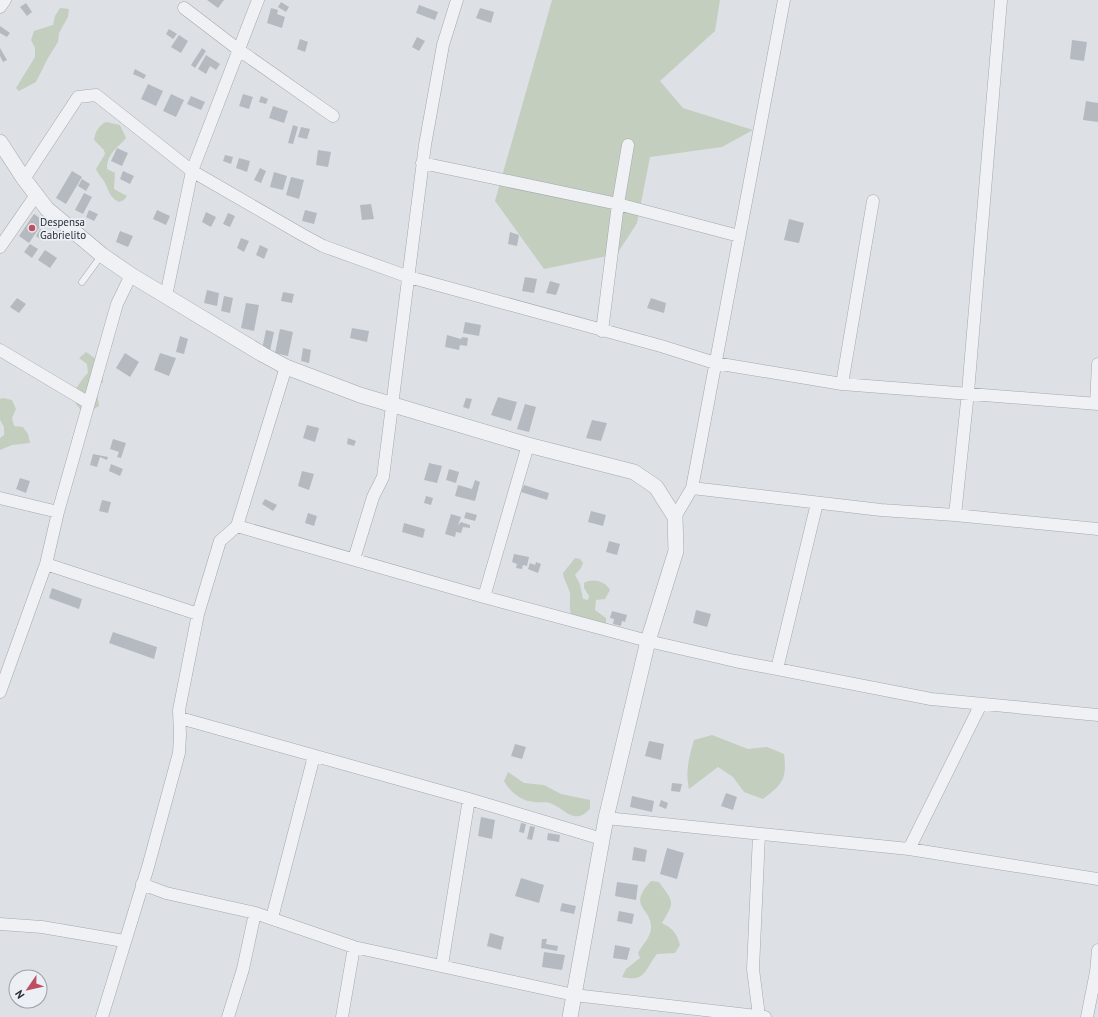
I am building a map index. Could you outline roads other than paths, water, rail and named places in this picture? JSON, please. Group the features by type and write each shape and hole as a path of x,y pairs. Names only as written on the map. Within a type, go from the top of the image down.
{"street":[{"path":"0,7 5,0"},
{"path":"166,296 192,171 258,0"},
{"path":"354,559 373,497 382,481 409,277 422,163 443,45 457,0"},
{"path":"675,517 692,488 784,0"},
{"path":"955,515 968,392 1001,0"},
{"path":"184,8 239,50 333,116"},
{"path":"24,180 78,98 96,95 192,171 312,241 409,277 602,331 662,346 715,363 842,384 968,392 1097,404 1098,364"},
{"path":"0,142 24,180 47,209 102,254 131,275 286,367 360,396 528,445 634,472 656,487 675,517 676,551 648,641 606,818 570,1017"},
{"path":"602,331 618,204 628,146"},
{"path":"422,163 618,204 739,236"},
{"path":"0,246 36,195"},
{"path":"842,384 873,201"},
{"path":"0,692 4,666 46,564 58,512 117,304 131,275"},
{"path":"0,350 89,403"},
{"path":"102,1017 179,753 181,700 198,614 220,541 237,526 286,367"},
{"path":"484,597 528,445"},
{"path":"692,488 881,510 955,515 1098,529"},
{"path":"0,498 58,512"},
{"path":"777,669 817,503"},
{"path":"237,526 484,597 648,641 777,669 931,699 1098,715"},
{"path":"46,564 198,614"},
{"path":"909,849 981,704"},
{"path":"180,718 469,799 602,839"},
{"path":"272,918 314,756"},
{"path":"442,965 469,799"},
{"path":"606,818 759,835 909,849 1098,879"},
{"path":"142,884 166,893 272,918 354,947 574,995 762,1017 753,969 759,835"},
{"path":"228,1017 243,969 255,913"},
{"path":"0,924 42,927 124,941"},
{"path":"342,1017 354,947"},
{"path":"1087,1017 1096,972 1098,950"}],"lane":[{"path":"82,282 102,254"}],"place":[{"name":"Despensa Gabrielito","path":"32,228"}]}
